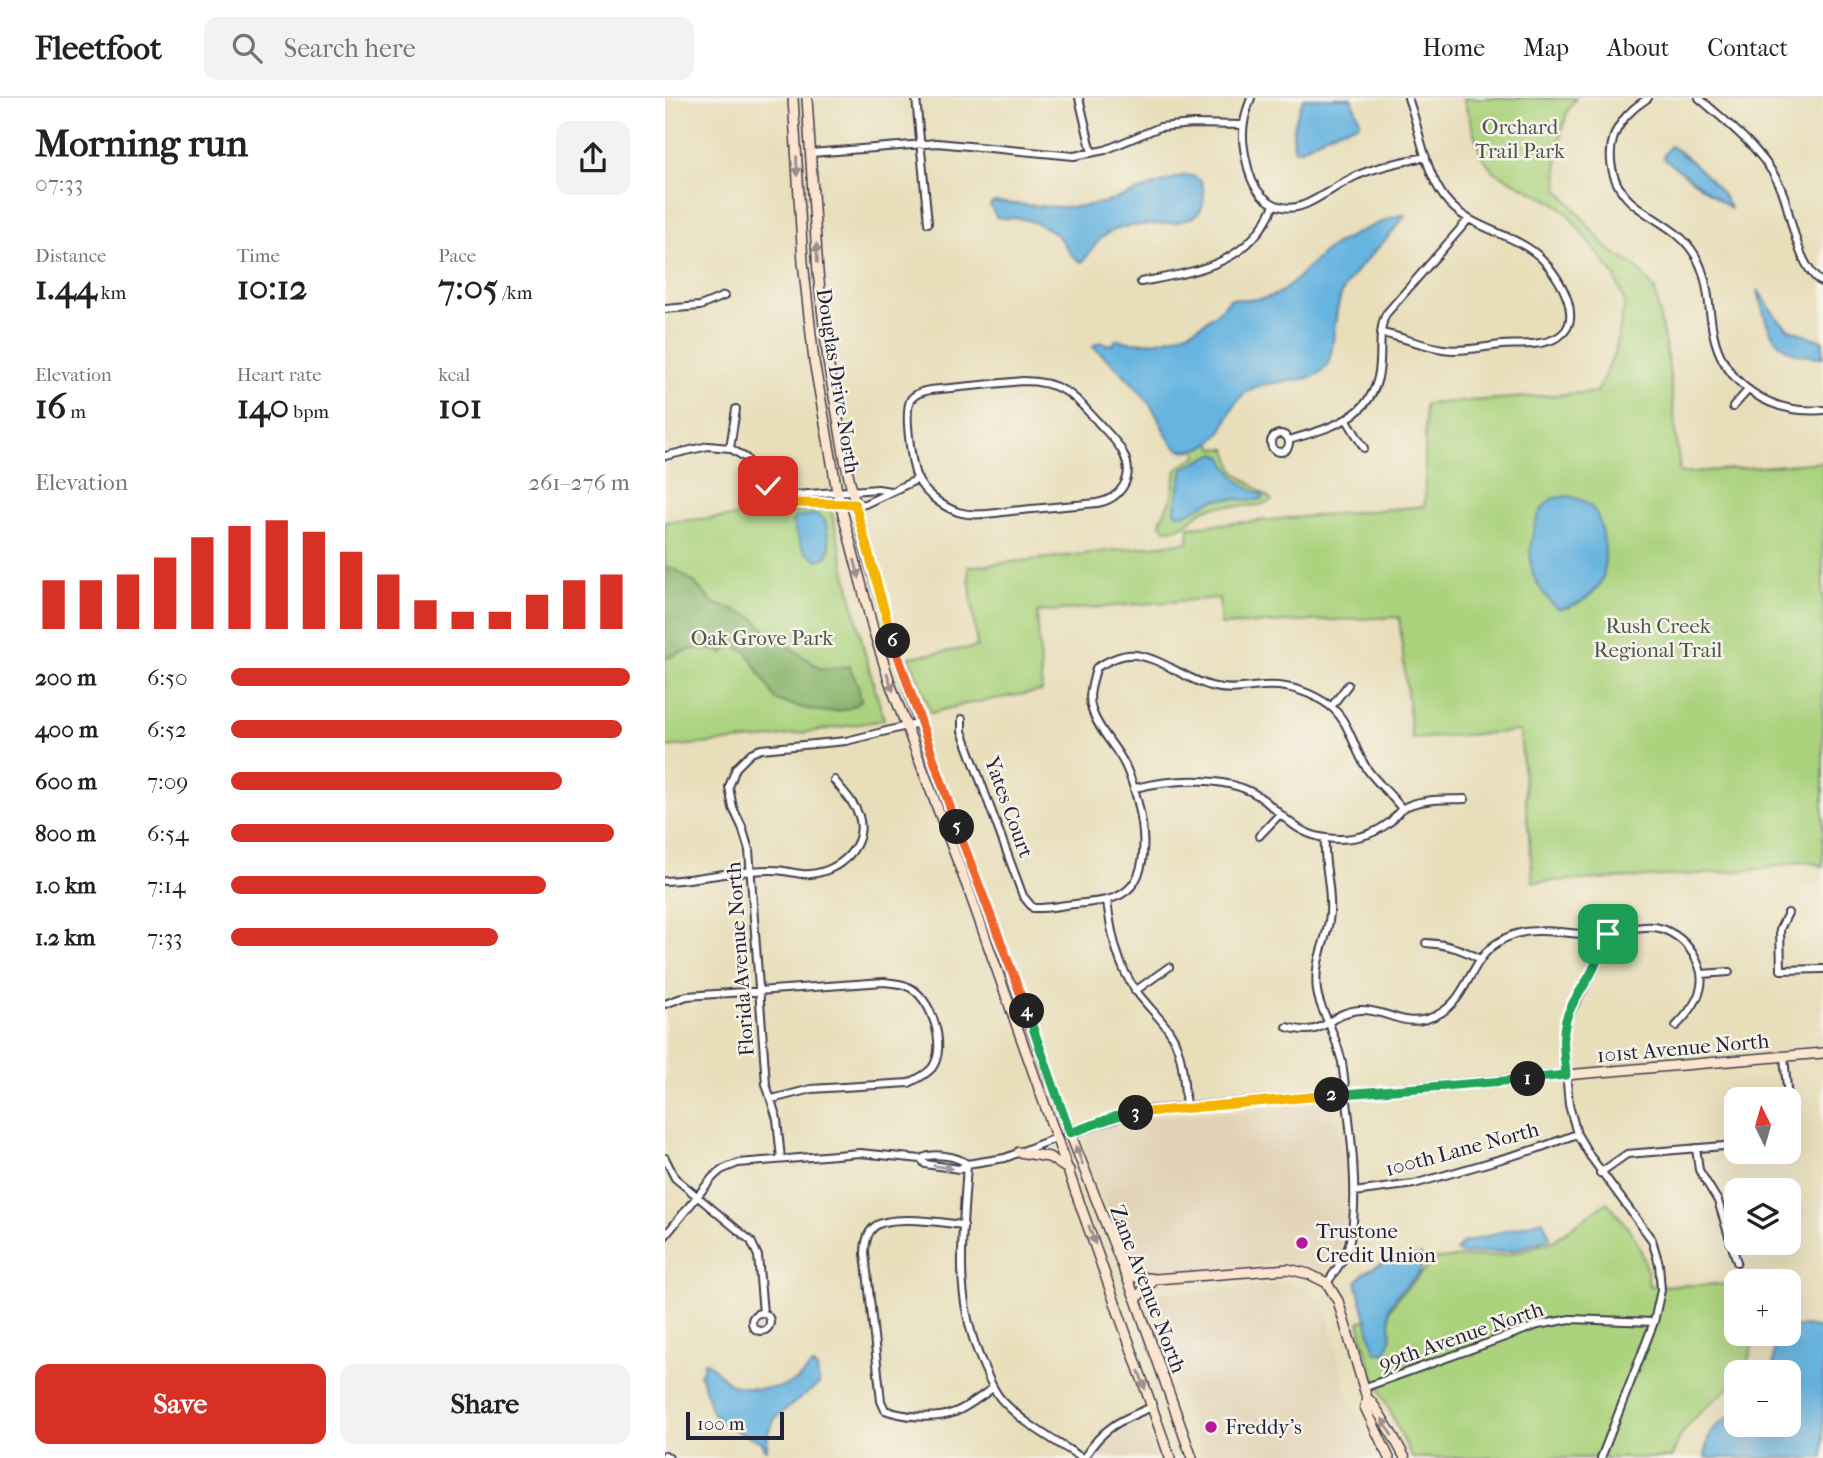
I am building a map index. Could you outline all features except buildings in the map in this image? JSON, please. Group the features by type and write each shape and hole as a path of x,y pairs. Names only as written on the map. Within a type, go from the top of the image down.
{"main road":[{"name":"Douglas Drive North","path":"793,98 808,314 820,399 840,503 873,629 1058,1137"},
{"name":"Douglas Drive North","path":"807,98 823,322 833,394 855,504 891,638 919,723 1070,1133"},
{"name":"101st Avenue North","path":"1058,1137 1117,1116 1146,1111 1823,1053"},
{"name":"Zane Avenue North","path":"1070,1133 1136,1300 1192,1458"},
{"name":"Zane Avenue North","path":"1058,1137 1170,1458"},
{"path":"1019,1152 1049,1157 1070,1171"},
{"path":"1124,1272 1136,1277 1156,1279 1288,1269 1310,1274 1327,1283 1338,1301 1367,1398 1374,1403 1405,1458"},
{"path":"1136,1300 1156,1279"},
{"path":"1367,1398 1365,1408 1389,1458"}],"street":[{"path":"916,98 929,223"},
{"path":"1079,98 1092,153"},
{"path":"1251,98 1242,125 1244,149 1253,183 1263,198 1273,205 1300,206 1360,174 1426,157"},
{"path":"1382,333 1441,349 1455,350 1544,342 1557,338 1566,329 1570,318 1571,307 1552,271 1543,260 1526,247 1468,220 1444,197 1433,179 1408,98"},
{"path":"1648,98 1627,115 1615,134 1610,153 1614,177 1629,200 1674,230 1695,254 1705,279 1717,348 1728,369 1748,390 1782,407 1803,411 1823,410"},
{"path":"1699,98 1770,166 1780,185 1806,265 1823,284"},
{"path":"811,153 951,144 1062,156 1092,153 1160,127 1242,125"},
{"path":"1141,282 1205,268 1235,253 1259,233 1273,205"},
{"path":"1289,440 1347,420 1370,398 1377,383 1383,319 1468,220"},
{"path":"665,309 700,306 724,296"},
{"path":"1023,381 1054,386 1078,400 1125,455 1127,469 1123,487 1114,497 1104,502 973,514 957,511 937,501 918,479 907,417 911,399 923,391 1023,381"},
{"path":"1733,407 1748,390"},
{"path":"730,448 736,409"},
{"path":"1347,420 1364,449"},
{"path":"665,456 708,446 730,448 747,458 785,502 799,505 866,504 918,479"},
{"path":"775,493 795,495 852,490 890,491"},
{"path":"1186,1108 1183,1071 1176,1042 1135,991 1122,969 1111,930 1107,901 1130,888 1142,866 1144,854 1135,788 1118,751 1095,718 1090,702 1089,692 1096,668 1133,655 1147,657 1205,685 1239,689 1285,686 1308,693 1331,706 1344,722 1365,766 1402,809"},
{"path":"1331,706 1348,685"},
{"name":"Yates Court","path":"962,719 962,731 1029,906 1041,909 1107,901"},
{"path":"907,727 919,723"},
{"name":"Florida Avenue North","path":"781,1159 777,1119 767,1084 746,837 730,797 732,777 742,761 761,749 846,741 907,727"},
{"path":"665,881 702,879 750,871 821,873 845,860 853,850 861,827 853,803 834,780"},
{"path":"1135,788 1163,781 1218,783 1243,789 1263,798 1279,815 1307,833 1325,838 1361,838 1377,831 1402,809 1421,803 1465,799"},
{"path":"1259,836 1279,815"},
{"path":"1325,838 1330,914 1315,973 1320,1007 1337,1044 1346,1094 1354,1192 1350,1241 1339,1266 1327,1283"},
{"path":"1788,913 1780,929 1781,970 1822,972"},
{"path":"1670,932 1675,924"},
{"path":"1287,1027 1303,1032 1315,1031 1349,1012 1363,1010 1404,1021 1418,1021 1436,1016 1457,1000 1480,959 1496,944 1515,934 1537,931 1599,935 1644,927 1655,927 1680,937 1694,953 1702,974 1700,992 1690,1012 1677,1026"},
{"path":"1599,935 1600,947 1594,971 1567,1018 1563,1037 1569,1105 1577,1134 1601,1173 1652,1240 1659,1264 1661,1290 1654,1322 1601,1458"},
{"path":"1426,943 1438,943 1465,950 1480,959"},
{"path":"1135,991 1169,967"},
{"path":"1702,974 1729,972"},
{"path":"665,1004 687,996 884,982 909,986 928,1007 939,1038 939,1053 933,1068 922,1077 909,1083 811,1089 772,1099"},
{"path":"1784,1056 1786,1087"},
{"name":"100th Lane North","path":"1354,1192 1414,1184 1536,1149 1577,1134"},
{"name":"101st Avenue North","path":"665,1236 721,1170 738,1163 860,1153 921,1158 925,1164 959,1169 967,1164 1019,1152 1058,1137"},
{"path":"1601,1173 1627,1154 1724,1145"},
{"path":"1696,1148 1699,1170 1718,1200 1737,1262"},
{"path":"665,1158 675,1178 751,1241 758,1256 763,1313"},
{"path":"967,1164 961,1276 964,1309 976,1351 1000,1398 1028,1424 1083,1458 1108,1427 1152,1407"},
{"path":"964,1224 893,1220 875,1226 868,1236 865,1254 881,1401 885,1409 904,1417 946,1415 961,1409 993,1388"},
{"name":"99th Avenue North","path":"1363,1388 1538,1325 1570,1319 1654,1322"}],"shaded area":[{"path":"1326,1103 1333,1107 1335,1112 1346,1204 1342,1240 1336,1255 1324,1272 1305,1265 1285,1263 1141,1275 1130,1269 1084,1148 1086,1137 1091,1132 1157,1117"},
{"path":"1285,1283 1302,1287 1318,1299 1328,1315 1344,1383 1375,1458 1204,1458 1148,1304 1151,1294"},
{"path":"1137,1423 1146,1428 1156,1458 1095,1458 1107,1441"}],"green space":[{"name":"Rush Creek Regional Trail","path":"1463,98 1576,98 1567,112 1557,155 1558,189 1608,249 1635,266 1655,290 1669,367 1680,473 1823,462 1823,867 1800,862 1703,874 1533,882 1520,731 1412,739 1399,617 1221,625 1219,598 1037,612 1042,691 931,713 909,657 977,647 968,567 1188,542 1189,527 1425,506 1425,404 1597,392 1615,352 1625,303 1614,275 1567,213 1555,203 1494,172 1481,155"},
{"path":"1212,442 1213,448 1227,449 1234,471 1272,500 1265,504 1206,509 1182,526 1166,529 1160,524 1172,496 1176,470 1198,455 1195,449"},
{"name":"Oak Grove Park","path":"831,509 865,654 884,720 771,738 665,747 665,522"},
{"path":"665,567 675,569 695,583 713,603 753,617 769,633 822,669 849,666 858,685 861,701 852,707 831,712 776,700 747,652 731,645 723,653 694,649 665,659"},
{"path":"1607,1202 1641,1250 1649,1286 1724,1284 1724,1346 1752,1346 1748,1360 1724,1360 1724,1392 1689,1424 1676,1445 1672,1458 1412,1458 1372,1373 1359,1322 1390,1309 1435,1259 1507,1255 1553,1241"}],"water":[{"path":"1304,98 1351,98 1360,120 1359,124 1330,133 1295,150 1293,130"},
{"path":"1670,146 1704,174 1730,208 1664,159"},
{"path":"1186,175 1201,181 1204,199 1200,212 1190,219 1112,231 1099,241 1082,262 1074,257 1051,231 1023,219 996,217 990,205 993,202 1055,207 1092,205"},
{"path":"1405,215 1356,272 1342,293 1327,366 1311,377 1268,384 1248,391 1234,405 1219,434 1203,447 1184,451 1172,444 1139,391 1093,347 1099,342 1112,345 1116,340 1164,340 1194,329 1220,310 1231,298 1251,300 1278,293 1331,247"},
{"path":"1758,290 1777,318 1789,329 1823,341 1823,357 1793,353 1775,339 1765,318"},
{"path":"1215,453 1223,457 1239,480 1263,495 1262,499 1217,499 1184,514 1175,513 1183,469"},
{"path":"1568,496 1588,504 1598,518 1604,540 1605,562 1602,580 1594,592 1578,603 1560,608 1552,604 1533,574 1531,545 1536,523 1545,505 1552,499"},
{"path":"816,514 825,521 830,547 828,555 820,560 804,550 792,521 797,517"},
{"path":"1543,1220 1550,1237 1546,1240 1510,1251 1461,1254 1456,1251 1462,1243"},
{"path":"1421,1255 1424,1259 1419,1273 1398,1294 1389,1308 1391,1338 1386,1352 1375,1352 1356,1282 1376,1266"},
{"path":"1801,1327 1823,1329 1823,1458 1705,1458 1709,1435 1724,1421 1724,1437 1801,1437 1801,1360 1773,1360 1774,1346 1801,1346"},
{"path":"704,1362 731,1385 757,1389 780,1387 796,1381 813,1365 817,1369 819,1384 776,1417 768,1432 767,1449 764,1449 762,1442 732,1429 713,1413 699,1374 702,1373"}],"place":[{"name":"Trustone Credit Union","path":"1302,1243"},
{"name":"Freddy's","path":"1211,1427"}],"route":[{"path":"768,486 785,502 799,505 855,504 891,638 919,723 1070,1133 1117,1116 1146,1111 1566,1075 1563,1037 1567,1018 1594,971 1599,956 1599,935 1608,934"}],"park label":[{"name":"Orchard Trail Park","path":"1520,139"}]}
